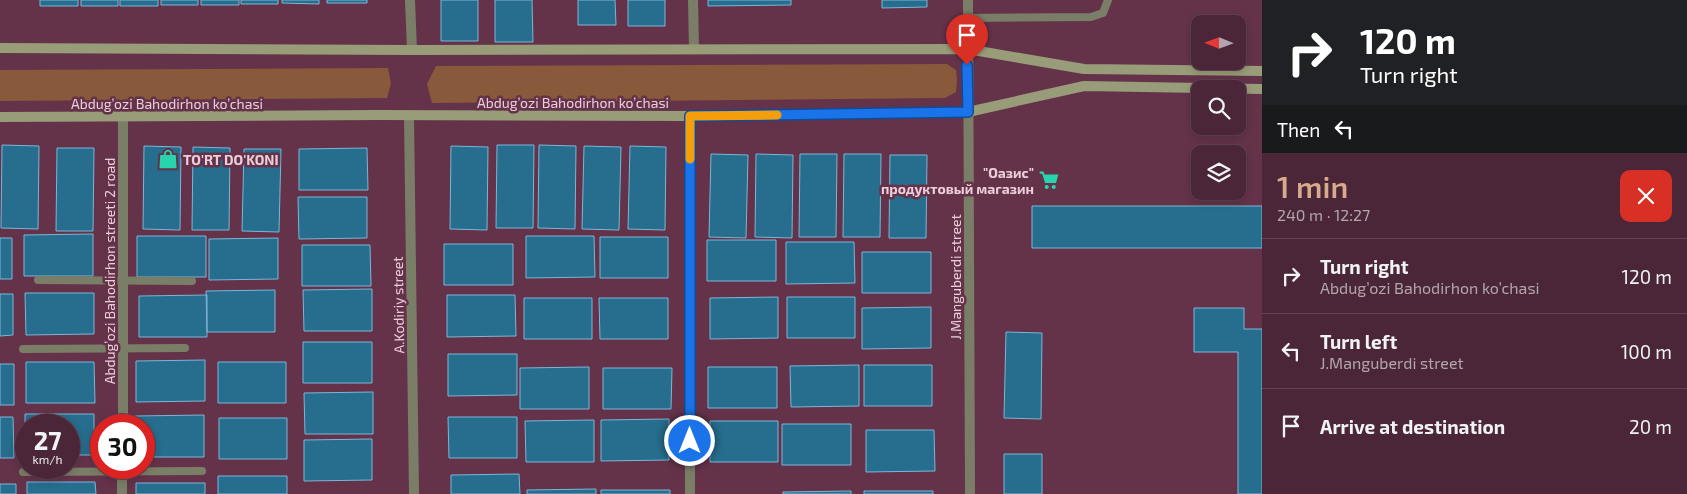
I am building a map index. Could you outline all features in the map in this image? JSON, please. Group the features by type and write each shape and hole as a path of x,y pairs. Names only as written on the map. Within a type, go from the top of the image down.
{"main road":[{"path":"0,48 412,50 967,49 1084,69 1262,71"},
{"name":"Abdug’ozi Bahodirhon ko’chasi","path":"0,117 690,116 968,112 1084,86 1262,89"}],"street":[{"path":"410,0 412,50"},
{"path":"693,0 694,49"},
{"name":"J.Manguberdi street","path":"968,0 970,494"},
{"name":"A.Kodiriy street","path":"409,116 414,494"},
{"path":"690,116 690,494"},
{"name":"Abdug’ozi Bahodirhon streeti 2 road","path":"123,117 123,414"},
{"path":"122,479 122,494"}],"lane":[{"path":"967,18 1091,17 1103,13 1108,0"},
{"path":"38,280 192,281"},
{"path":"23,349 185,348"},
{"path":"155,470 202,471"}],"shaded area":[{"path":"947,64 956,70 957,80 956,92 945,98 432,103 427,84 436,66"},
{"path":"388,68 391,84 387,98 0,101 0,70"}],"building":[{"path":"40,0 78,0 78,6 40,6"},
{"path":"81,0 118,0 118,6 81,6"},
{"path":"120,0 158,0 158,6 120,6"},
{"path":"161,0 198,0 198,5 161,5"},
{"path":"201,0 239,0 239,5 201,5"},
{"path":"241,0 278,0 278,4 241,4"},
{"path":"282,0 319,0 319,4 282,3"},
{"path":"327,0 367,0 367,3 327,3"},
{"path":"441,0 478,0 478,41 441,41"},
{"path":"495,0 532,0 533,42 495,42"},
{"path":"578,0 615,0 616,25 578,25"},
{"path":"628,0 665,0 665,26 628,26"},
{"path":"708,0 791,0 791,5 708,6"},
{"path":"882,0 927,0 927,7 882,8"},
{"path":"2,145 39,146 38,229 1,228"},
{"path":"497,145 534,145 533,228 496,228"},
{"path":"539,145 576,146 575,229 538,228"},
{"path":"144,146 181,147 180,230 143,229"},
{"path":"451,146 488,147 487,230 450,229"},
{"path":"584,146 621,147 619,230 582,229"},
{"path":"630,146 666,147 665,230 628,229"},
{"path":"193,147 230,148 229,230 192,230"},
{"path":"57,148 94,148 93,231 56,231"},
{"path":"367,148 368,190 299,190 299,149"},
{"path":"244,149 281,149 279,232 242,231"},
{"path":"711,154 748,155 746,238 709,237"},
{"path":"756,154 793,155 792,238 755,237"},
{"path":"800,154 837,154 836,237 799,237"},
{"path":"844,154 881,154 880,237 843,237"},
{"path":"890,155 927,155 926,238 889,238"},
{"path":"298,197 367,197 367,238 299,239"},
{"path":"1032,206 1262,206 1262,248 1032,248"},
{"path":"93,234 93,276 24,276 24,235"},
{"path":"137,236 206,236 206,277 137,277"},
{"path":"526,236 594,236 595,277 526,278"},
{"path":"600,237 668,237 668,278 600,278"},
{"path":"0,238 12,238 12,279 0,279"},
{"path":"278,238 278,279 209,280 209,239"},
{"path":"707,240 776,240 776,281 707,281"},
{"path":"786,242 854,242 855,283 786,284"},
{"path":"444,244 513,244 513,285 444,285"},
{"path":"302,245 370,245 371,286 302,286"},
{"path":"862,252 931,252 931,293 862,293"},
{"path":"372,289 372,331 304,331 303,290"},
{"path":"275,290 275,332 207,332 206,291"},
{"path":"25,293 94,293 94,334 26,335"},
{"path":"0,294 13,294 13,335 0,336"},
{"path":"207,295 207,337 139,337 139,296"},
{"path":"447,295 515,295 516,336 447,337"},
{"path":"778,297 778,338 710,339 710,298"},
{"path":"787,297 855,297 855,338 787,338"},
{"path":"524,298 592,298 592,339 524,339"},
{"path":"599,298 668,298 668,339 600,339"},
{"path":"931,307 931,348 862,349 862,308"},
{"path":"1194,308 1244,308 1244,329 1262,329 1262,494 1238,494 1238,352 1194,352"},
{"path":"1006,332 1042,333 1041,419 1004,418"},
{"path":"303,342 372,342 372,383 303,383"},
{"path":"448,354 517,354 517,395 448,396"},
{"path":"205,360 205,401 136,402 136,361"},
{"path":"26,362 94,362 95,403 26,403"},
{"path":"218,362 286,362 286,403 218,403"},
{"path":"0,364 14,364 14,405 0,405"},
{"path":"859,365 859,406 791,407 790,366"},
{"path":"864,365 932,365 932,406 864,406"},
{"path":"589,367 589,409 520,409 520,368"},
{"path":"708,367 777,367 777,408 708,408"},
{"path":"603,368 672,368 671,409 603,409"},
{"path":"373,392 373,434 305,434 304,393"},
{"path":"80,414 90,414 90,455 80,455"},
{"path":"204,415 204,457 155,457 155,416"},
{"path":"0,417 13,417 14,458 0,458"},
{"path":"448,417 517,417 517,458 449,458"},
{"path":"219,418 287,418 287,459 219,459"},
{"path":"669,419 669,460 601,461 601,420"},
{"path":"594,420 594,462 526,462 525,421"},
{"path":"710,421 778,421 778,462 710,462"},
{"path":"782,424 851,424 851,465 782,465"},
{"path":"866,430 934,430 935,471 866,472"},
{"path":"372,439 372,480 304,481 304,440"},
{"path":"1004,454 1042,454 1042,494 1004,494"},
{"path":"519,474 520,494 451,494 451,475"},
{"path":"218,476 287,476 287,494 218,494"},
{"path":"27,482 95,482 96,494 27,494"},
{"path":"136,483 205,483 205,494 136,494"},
{"path":"0,484 16,484 16,494 0,494"},
{"path":"596,489 596,494 527,494 527,490"},
{"path":"601,490 670,490 670,494 601,494"},
{"path":"851,491 851,494 783,494 783,492"},
{"path":"864,491 933,491 933,494 864,494"}],"slow traffic":[{"path":"690,159 690,116 777,115"}],"place":[{"name":"TO'RT DO'KONI","path":"168,159"},
{"name":"\"Оазис\" продуктовый магазин","path":"1049,180"}],"route":[{"path":"690,441 690,116 968,112 967,65"}]}
